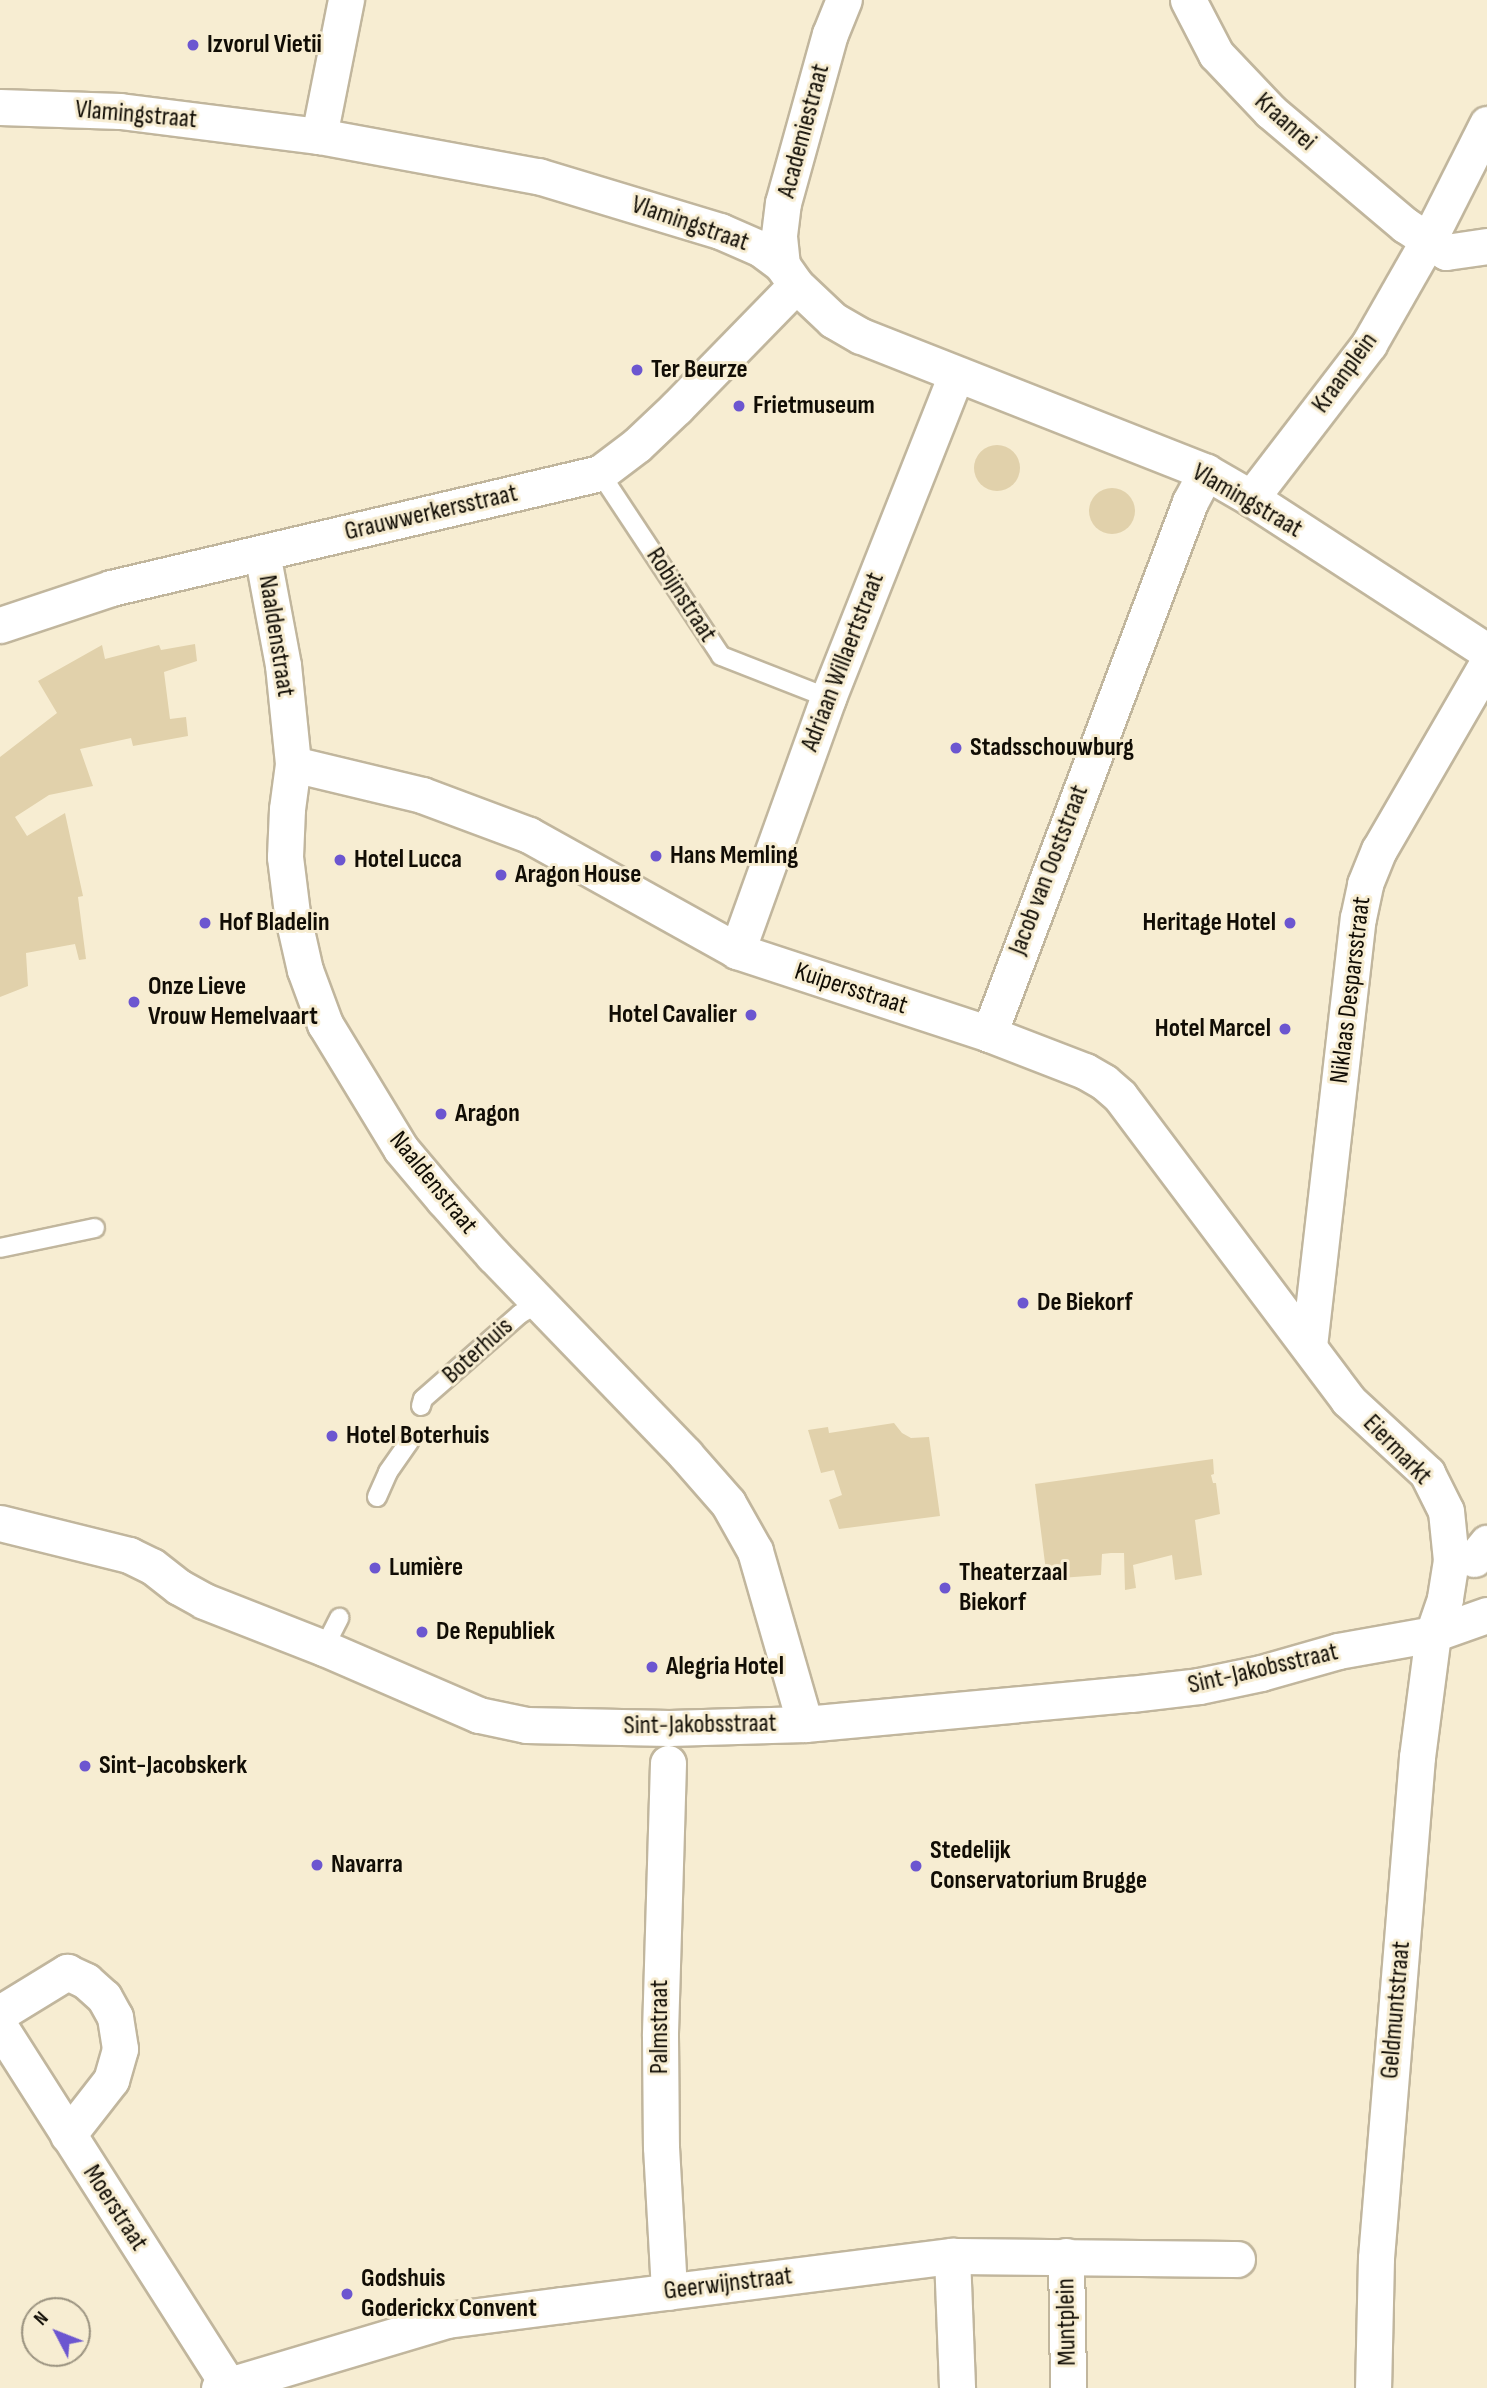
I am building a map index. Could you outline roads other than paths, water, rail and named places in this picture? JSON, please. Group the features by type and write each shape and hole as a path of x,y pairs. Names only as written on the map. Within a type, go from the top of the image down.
{"street":[{"path":"319,136 346,0"},
{"name":"Academiestraat","path":"789,275 779,235 783,203 830,34 844,0"},
{"name":"Kraanrei","path":"1188,0 1216,54 1270,111 1416,233"},
{"name":"Vlamingstraat","path":"0,107 120,111 319,136 538,176 720,231 761,249 833,320 861,336 956,376 1206,472 1251,498 1487,651"},
{"name":"Kraanplein","path":"1251,498 1369,344 1416,233 1459,178 1487,124"},
{"path":"1416,233 1446,252 1487,246"},
{"name":"Grauwwerkersstraat","path":"0,625 111,588 600,473 637,445 677,407 789,275"},
{"name":"Adriaan Willaertstraat","path":"737,951 828,698 956,376"},
{"name":"Jacob van Ooststraat","path":"989,1034 1190,502 1206,472"},
{"name":"Naaldenstraat","path":"262,553 283,665 293,764 287,809 285,857 292,913 303,958 325,1024 401,1149 493,1255 710,1480 744,1528 764,1580 805,1724"},
{"name":"Niklaas Desparsstraat","path":"1309,1346 1358,918 1365,884 1379,850 1487,664"},
{"name":"Kuipersstraat","path":"293,764 422,795 529,835 737,951 989,1034 1085,1071 1120,1096 1309,1346"},
{"name":"Eiermarkt","path":"1309,1346 1348,1399 1427,1473 1446,1511 1451,1560 1445,1599 1433,1634"},
{"name":"Sint-Jakobsstraat","path":"0,1523 129,1555 204,1601 331,1633 479,1715 526,1724 669,1728 805,1724 1199,1686 1261,1673 1338,1651 1433,1634"},
{"path":"1433,1634 1487,1615"},
{"name":"Geldmuntstraat","path":"1373,2388 1376,2258 1398,1976 1417,1757 1433,1634"},
{"name":"Palmstraat","path":"668,1763 660,2036 661,2147 669,2292"},
{"path":"0,2013 66,1972 86,1981 104,1997 115,2017 120,2049 111,2080 68,2135"},
{"name":"Moerstraat","path":"0,2027 226,2387"},
{"path":"952,2256 957,2388"},
{"name":"Geerwijnstraat","path":"226,2387 447,2320 952,2256 1237,2259"},
{"name":"Muntplein","path":"1066,2256 1068,2388"}],"lane":[{"name":"Robijnstraat","path":"600,473 721,656 828,698"},
{"path":"0,1248 94,1228"},
{"name":"Boterhuis","path":"421,1406 423,1399 520,1314 541,1302"},
{"path":"377,1497 388,1472 409,1442"}],"place":[{"name":"Izvorul Vietii","path":"193,45"},
{"name":"Ter Beurze","path":"637,370"},
{"name":"Frietmuseum","path":"739,406"},
{"name":"Stadsschouwburg","path":"956,748"},
{"name":"Hans Memling","path":"656,856"},
{"name":"Hotel Lucca","path":"340,860"},
{"name":"Aragon House","path":"501,875"},
{"name":"Hof Bladelin","path":"205,923"},
{"name":"Heritage Hotel","path":"1290,923"},
{"name":"Onze Lieve Vrouw Hemelvaart","path":"134,1002"},
{"name":"Hotel Cavalier","path":"751,1015"},
{"name":"Hotel Marcel","path":"1285,1029"},
{"name":"Aragon","path":"441,1114"},
{"name":"De Biekorf","path":"1023,1303"},
{"name":"Hotel Boterhuis","path":"332,1436"},
{"name":"Lumière","path":"375,1568"},
{"name":"Theaterzaal Biekorf","path":"945,1588"},
{"name":"De Republiek","path":"422,1632"},
{"name":"Alegria Hotel","path":"652,1667"},
{"name":"Sint-Jacobskerk","path":"85,1766"},
{"name":"Navarra","path":"317,1865"},
{"name":"Stedelijk Conservatorium Brugge","path":"916,1866"},
{"name":"Godshuis Goderickx Convent","path":"347,2294"}]}
